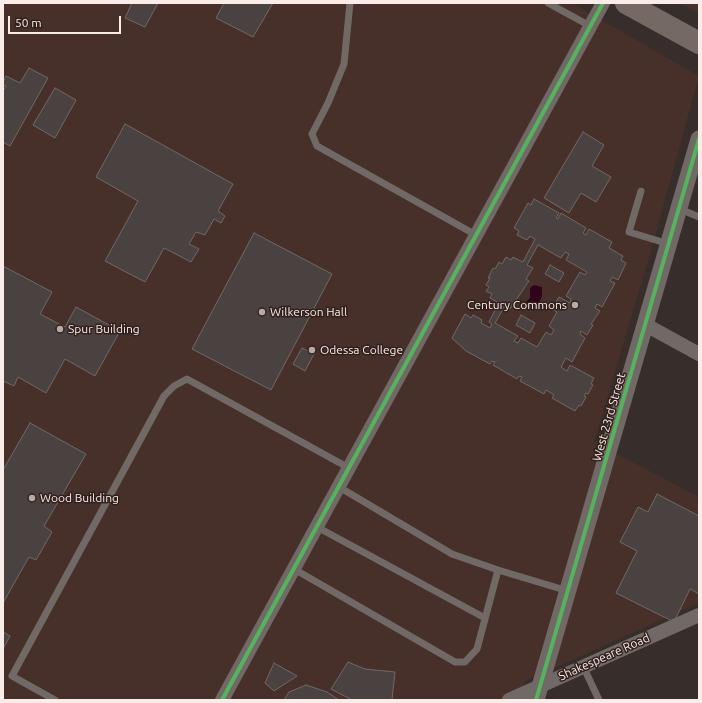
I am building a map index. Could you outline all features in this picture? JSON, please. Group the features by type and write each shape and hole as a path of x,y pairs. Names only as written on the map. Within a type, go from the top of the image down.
{"main road":[{"path":"626,3 699,43"}],"street":[{"path":"222,700 603,3"},
{"name":"West 23rd Street","path":"538,693 699,140"},
{"path":"646,325 699,354"},
{"name":"Shakespeare Road","path":"509,700 538,693 583,666 699,615"}],"lane":[{"path":"350,3 344,64 328,103 312,134 317,146 476,235"},
{"path":"548,3 590,26"},
{"path":"642,191 629,232 669,244"},
{"path":"680,209 699,217"},
{"path":"55,700 12,676 164,396 174,386 187,378 349,468"},
{"path":"339,487 452,554 498,570 568,591"},
{"path":"317,527 485,618"},
{"path":"294,569 455,662 465,662 477,649 498,570"},
{"path":"583,666 600,700"}],"shaded area":[{"name":"Odessa College","path":"3,3 572,3 699,76 649,258 594,442 699,497 699,603 525,681 520,700 3,700"},
{"path":"679,3 699,3 699,14"},
{"path":"534,285 542,287 542,296 538,305 531,309 526,309 524,304 530,298 530,288"}],"building":[{"path":"132,3 158,3 145,27 125,18"},
{"path":"224,3 273,3 253,37 216,18"},
{"path":"29,68 48,78 10,146 3,142 3,91 6,86 3,85 3,82 6,76 20,83"},
{"path":"55,88 76,100 55,138 33,125"},
{"path":"125,124 233,184 218,211 225,216 221,223 214,219 205,235 196,232 189,244 199,249 191,262 164,248 145,282 105,261 138,201 96,177"},
{"path":"583,132 604,145 592,166 611,177 596,202 581,193 569,213 544,198"},
{"name":"Century Commons","path":"534,199 559,213 556,218 558,219 561,213 586,228 583,233 586,235 589,229 612,242 609,248 623,256 621,260 626,263 618,280 612,277 610,281 615,283 602,307 597,304 595,308 600,311 591,324 593,325 587,335 581,331 580,334 585,338 572,362 566,358 561,367 567,371 570,365 594,378 591,384 593,385 588,394 586,393 584,396 586,397 581,406 579,405 575,411 552,398 554,395 546,390 544,394 520,381 522,377 519,376 517,379 493,365 495,362 492,361 490,364 466,351 452,338 465,314 471,318 473,315 482,320 481,323 490,328 492,324 489,322 499,303 490,298 492,294 486,291 489,287 486,285 490,278 488,278 493,268 495,269 499,262 502,264 506,257 511,260 513,257 523,262 535,239 530,236 527,240 517,235 519,231 514,228 528,203 531,205","holes":["538,245 561,258 565,252 569,254 566,260 587,272 585,275 580,272 566,296 571,299 570,303 559,297 552,309 557,312 549,326 554,330 551,335 546,332 537,347 521,338 518,343 514,341 518,336 495,323 505,306 510,309 529,281 526,279 533,268 527,265"]},
{"name":"Wilkerson Hall","path":"254,233 332,274 271,390 192,349"},
{"path":"550,265 564,273 559,282 545,274"},
{"name":"Spur Building","path":"3,266 52,292 40,314 65,327 76,307 120,331 95,376 65,359 46,393 18,377 14,386 3,381"},
{"path":"521,315 535,323 530,333 516,325"},
{"path":"302,348 314,354 305,371 293,364"},
{"name":"Wood Building","path":"30,423 86,454 44,526 52,532 36,560 29,557 3,603 3,470"},
{"path":"657,494 699,516 699,594 690,589 674,622 616,593 637,551 620,542 638,507 648,512"},
{"path":"3,632 10,636 3,649"},
{"path":"348,662 365,669 395,672 392,700 352,700 331,689"},
{"path":"274,663 297,676 274,691 265,683"},
{"path":"306,685 327,692 339,700 284,700 289,692"}],"cycle path":[{"path":"222,700 603,3"},
{"path":"536,700 699,139"}],"place":[{"name":"Century Commons","path":"575,305"},
{"name":"Wilkerson Hall","path":"262,312"},
{"name":"Spur Building","path":"60,329"},
{"name":"Odessa College","path":"312,350"},
{"name":"Wood Building","path":"32,498"}]}
